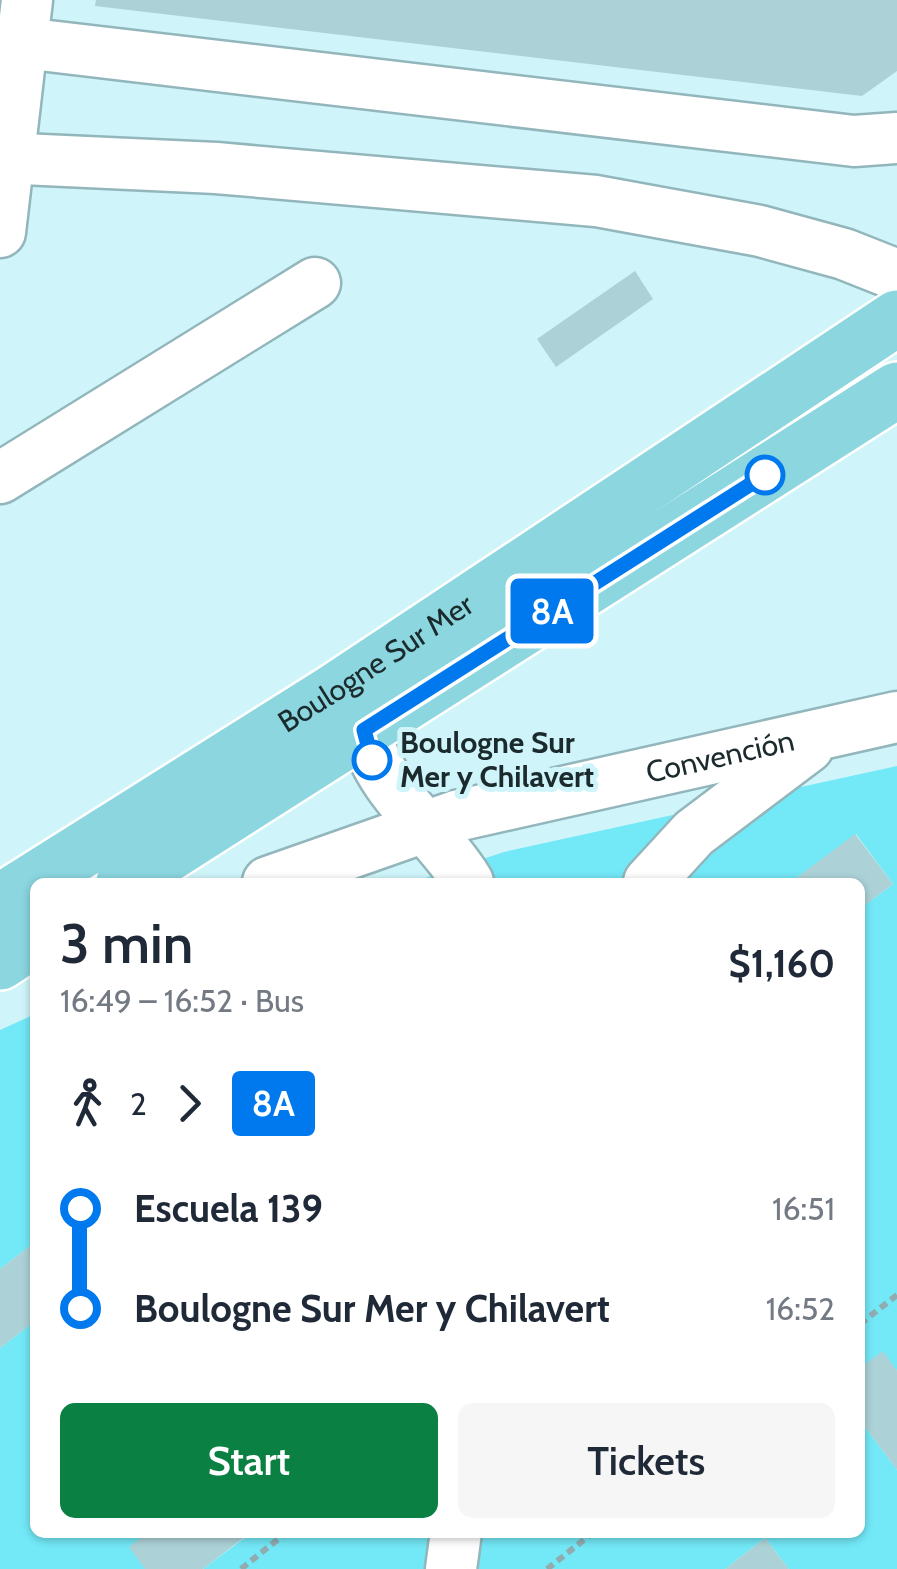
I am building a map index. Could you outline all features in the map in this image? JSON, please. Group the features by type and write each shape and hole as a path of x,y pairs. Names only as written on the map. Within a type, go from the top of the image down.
{"main road":[{"name":"Boulogne Sur Mer","path":"38,878 337,690 897,318"},
{"name":"Boulogne Sur Mer","path":"130,878 897,390"},
{"name":"Boulogne Sur Mer","path":"0,902 30,883"},
{"path":"0,962 30,942"}],"street":[{"path":"0,232 4,158 25,21 854,140 897,138"},
{"path":"4,158 216,168 596,201 760,232 844,254 897,275"},
{"path":"0,478 315,283"},
{"name":"Convención","path":"279,878 456,816 897,717"},
{"path":"364,730 370,758 465,878"},
{"path":"653,878 694,833 830,732"}],"path":[{"path":"865,1320 897,1295"},
{"path":"241,1569 280,1538"},
{"path":"548,1569 587,1538"}],"shaded area":[{"path":"897,766 897,1371 883,1352 865,1365 865,905 893,884 856,834 796,878 425,878 504,852"},
{"path":"30,1016 30,1246 0,1269 0,1030"},
{"path":"30,1325 30,1538 148,1538 145,1569 0,1569 0,1348"},
{"path":"865,1427 897,1470 897,1569 789,1569 765,1538 865,1538"},
{"path":"244,1538 765,1538 725,1569 203,1569"}],"building":[{"path":"96,0 897,0 897,71 862,96 95,6"},
{"path":"635,271 653,299 556,367 537,339"},
{"path":"855,834 893,884 865,905 865,878 796,878"},
{"path":"30,1246 30,1325 0,1348 0,1269"},
{"path":"883,1351 897,1371 897,1470 865,1427 865,1364"},
{"path":"140,1538 243,1538 203,1569 145,1569 129,1547"},
{"path":"765,1538 789,1569 725,1569"}],"bus line":[{"name":"8A","path":"372,760 364,730 765,475"}],"place":[{"name":"Boulogne Sur Mer y Chilavert","path":"372,760"}]}
